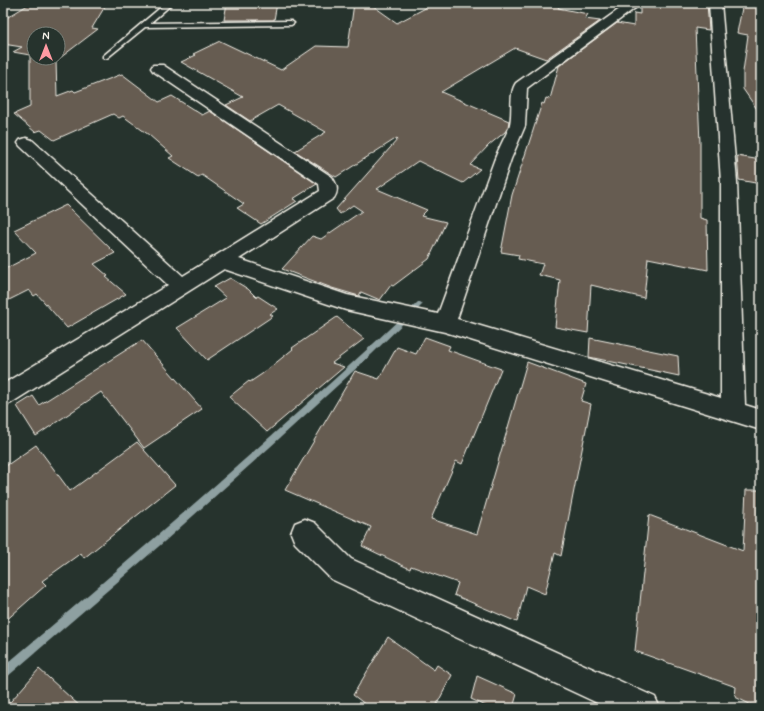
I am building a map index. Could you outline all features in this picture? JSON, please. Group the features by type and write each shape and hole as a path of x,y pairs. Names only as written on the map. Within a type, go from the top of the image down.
{"street":[{"path":"436,322 517,126 520,98 519,90 521,86 636,3"},
{"path":"715,3 728,182 733,412"},
{"path":"3,396 328,194 329,187 326,181 158,68"},
{"path":"26,143 182,286"},
{"path":"222,260 346,302 436,322 761,420"},
{"path":"305,533 341,569 644,708"}],"lane":[{"path":"106,57 170,3"},
{"path":"144,25 291,23"}],"building":[{"path":"31,3 107,3 92,28 98,29 66,53 66,26 26,26 26,54 13,52 22,47 3,44 3,20"},
{"path":"227,3 277,3 274,20 224,20"},
{"path":"354,3 369,3 397,23 435,3 562,3 558,8 588,14 585,19 600,21 546,59 515,48 441,92 509,121 508,127 505,132 489,145 470,165 480,169 463,183 418,161 377,189 427,210 421,216 446,222 429,259 393,286 391,285 380,300 361,292 359,296 332,288 282,269 312,236 321,239 362,211 353,205 340,214 336,209 398,139 397,138 336,177 295,151 326,132 278,105 250,121 226,105 243,97 181,62 196,55 193,54 220,41 281,70 316,46 348,47"},
{"path":"655,3 707,3 709,30 695,28 700,143 700,218 707,220 708,270 648,258 644,298 591,285 588,333 555,327 560,280 539,275 543,264 518,259 519,255 501,252 512,195 542,103 544,104 546,98 550,99 559,66 617,23 634,26 634,13 640,14 640,7 656,8"},
{"path":"743,3 761,3 761,115 743,89 743,72 748,35 737,33"},
{"path":"30,66 56,66 57,96 73,90 75,92 122,74 159,102 172,96 202,115 210,111 317,184 293,199 297,201 261,224 237,208 244,204 202,175 198,177 169,158 173,156 149,135 123,116 119,118 113,114 54,140 41,130 35,132 14,114 30,107"},
{"path":"737,156 761,160 761,184 739,180"},
{"path":"66,205 115,253 94,264 108,276 106,277 126,294 67,328 37,294 34,296 29,290 3,303 3,270 36,253 14,230"},
{"path":"230,278 248,289 256,297 258,296 278,309 270,314 273,316 207,360 177,328 226,298 214,287"},
{"path":"337,317 364,339 332,363 344,367 267,432 229,397 249,381 250,382 262,374 293,349 292,348"},
{"path":"425,337 450,346 448,350 501,369 462,464 456,461 431,519 477,534 527,362 586,384 581,401 591,404 561,556 555,553 545,594 526,586 517,622 454,595 458,583 411,566 410,569 362,546 371,527 285,490 355,371 379,379 397,347 416,354"},
{"path":"590,338 678,356 679,376 589,357"},
{"path":"142,340 202,409 144,448 101,392 36,436 17,406 33,396 39,405"},
{"path":"137,442 175,485 84,558 81,553 42,581 46,585 3,623 3,468 36,445 70,491"},
{"path":"746,490 761,490 761,708 735,697 736,687 635,651 649,515 743,551"},
{"path":"388,637 434,670 437,665 452,675 435,708 370,708 353,695"},
{"path":"39,669 82,708 5,708"},
{"path":"477,676 517,694 513,708 490,708 471,699"}],"waterway":[{"path":"3,673 162,538 267,446 420,304"}]}
